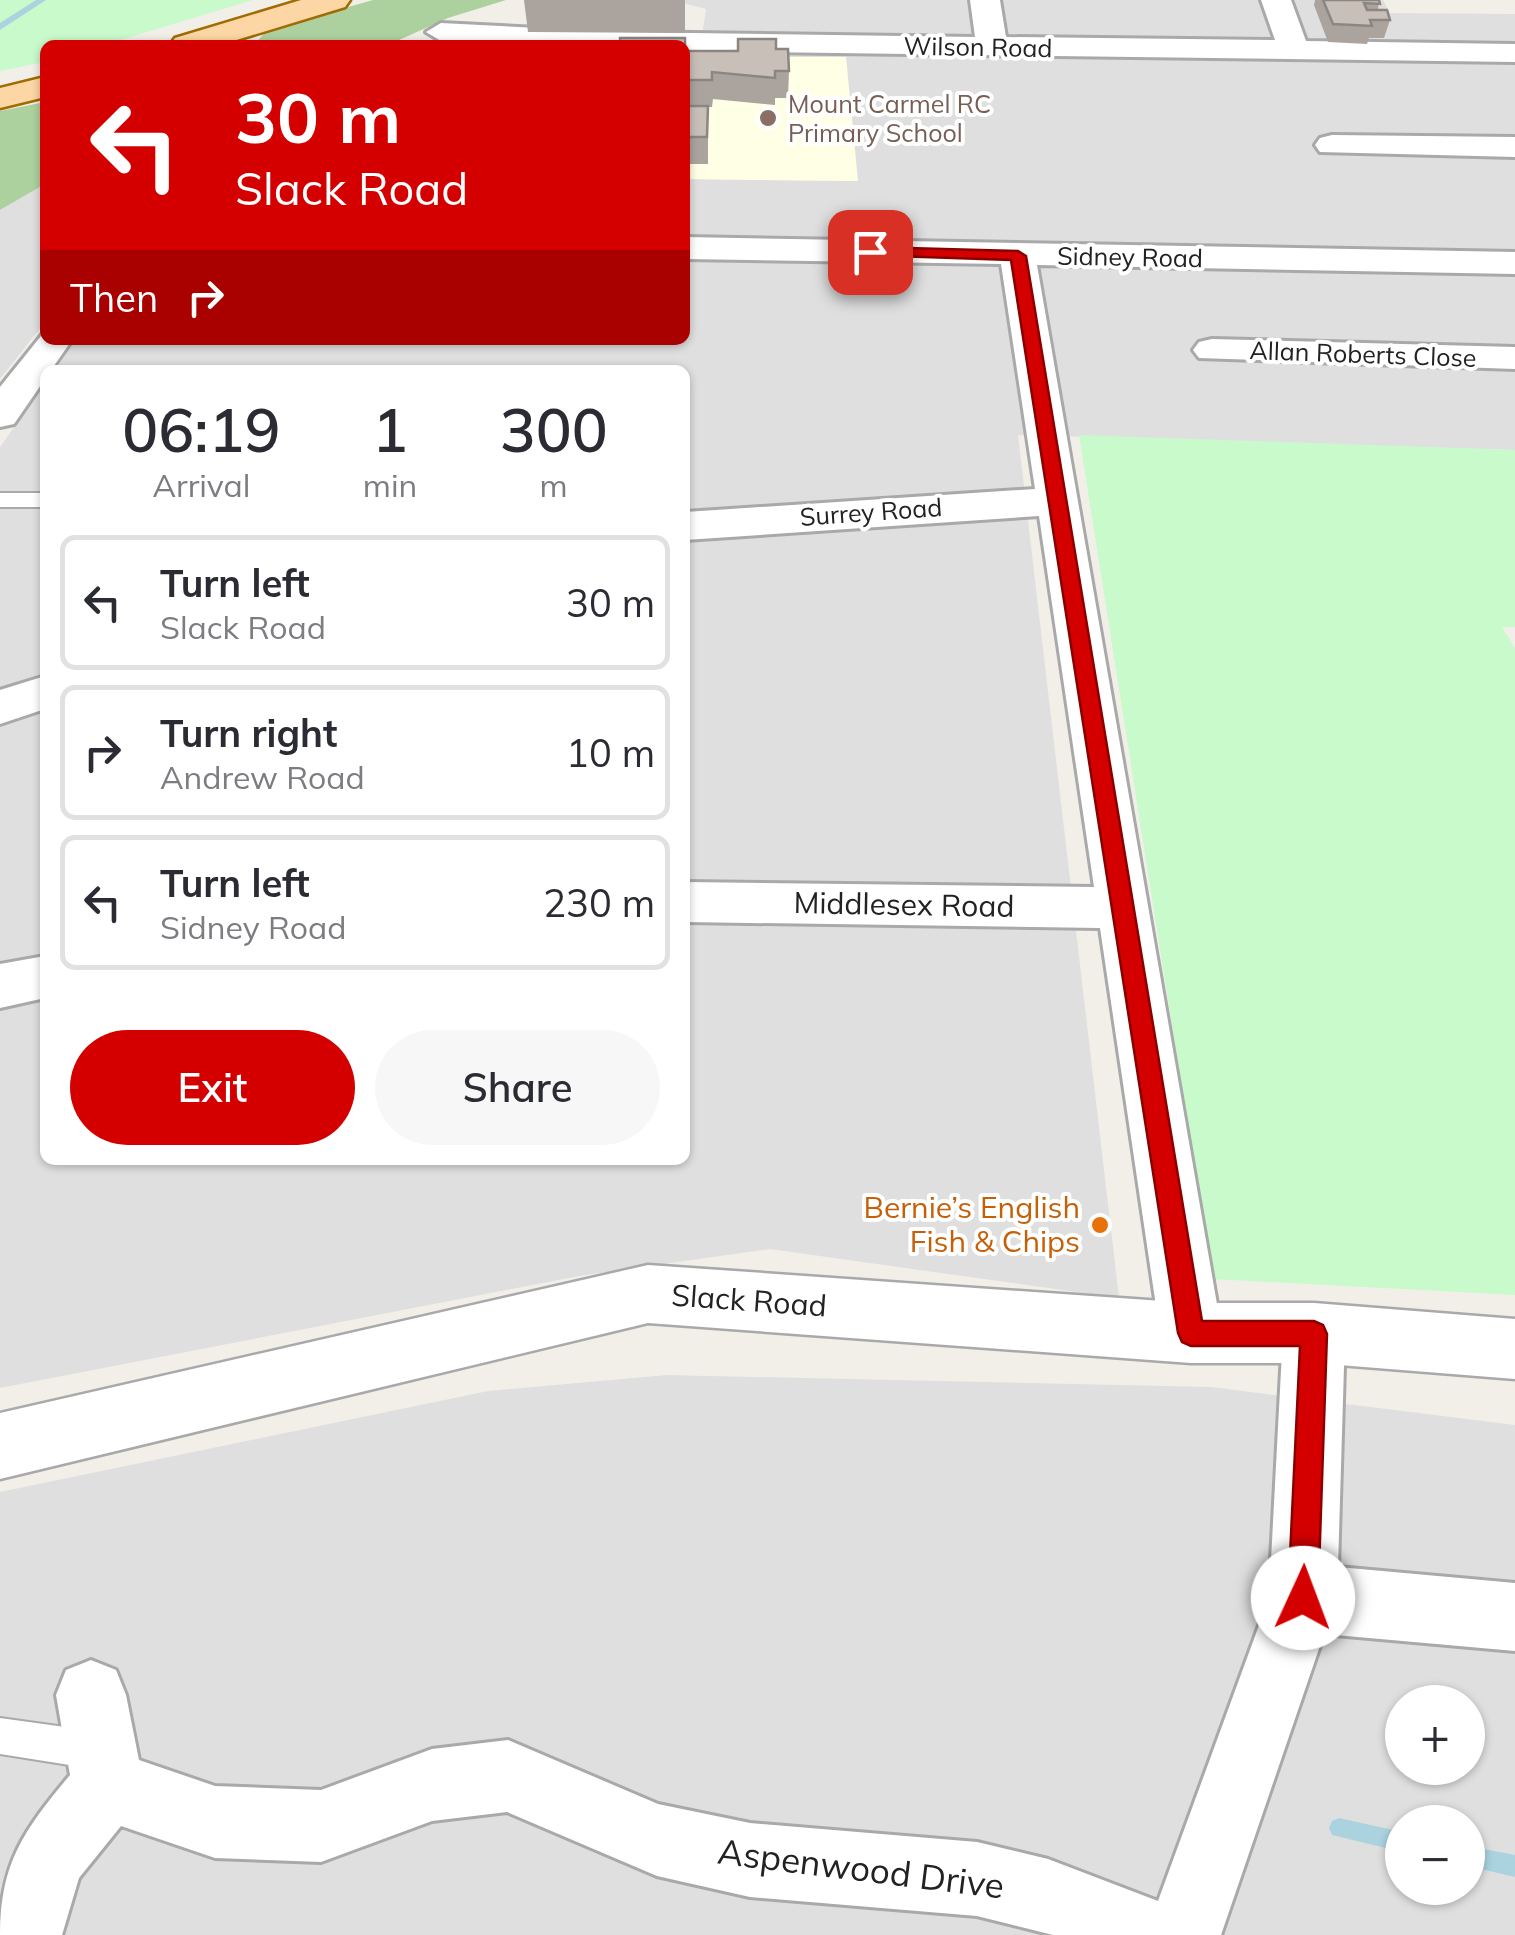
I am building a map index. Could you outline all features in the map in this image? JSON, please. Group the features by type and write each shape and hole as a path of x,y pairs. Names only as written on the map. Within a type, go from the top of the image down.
{"main road":[{"path":"202,40 334,0"},
{"path":"0,98 40,88"}],"street":[{"path":"985,0 992,47"},
{"path":"1276,0 1293,50"},
{"path":"423,40 521,6"},
{"name":"Wilson Road","path":"441,32 518,40"},
{"name":"Wilson Road","path":"690,43 1515,53"},
{"path":"1332,145 1515,147"},
{"name":"Sidney Road","path":"690,248 1515,263"},
{"path":"1018,256 1191,1333"},
{"path":"0,414 49,345"},
{"name":"Allan Roberts Close","path":"1212,350 1515,358"},
{"name":"Surrey Road","path":"690,526 1057,501"},
{"path":"0,706 40,694"},
{"name":"Middlesex Road","path":"690,902 1123,908"},
{"path":"0,986 40,978"},
{"name":"Slack Road","path":"0,1446 648,1294 1191,1333 1314,1334 1515,1349"},
{"path":"1183,1935 1303,1598 1314,1334"},
{"path":"1303,1598 1515,1617"},
{"path":"24,1935 49,1858 100,1744"},
{"name":"Aspenwood Drive","path":"100,1744 215,1822 321,1826 432,1785 508,1776 657,1840 750,1860 977,1879 1048,1896 1148,1935"}],"lane":[{"path":"0,500 40,500"},
{"path":"0,1736 100,1744"}],"shaded area":[{"path":"671,0 1383,0 1390,13 1515,14 1515,450 1018,435 1119,1298 770,1249 579,1276 0,1388 0,447 40,391 40,1165 690,1165 690,365 58,365 72,345 690,345 690,179 858,181 699,57 706,9"},
{"name":"Mount Carmel RC Primary School","path":"690,57 846,57 858,181 690,179"},
{"path":"40,187 40,328 0,379 0,210"},
{"path":"667,1375 1211,1387 1515,1425 1515,1935 0,1935 0,1492 488,1391"}],"green space":[{"path":"0,0 253,0 121,40 40,40 40,63 0,71"},
{"path":"373,0 506,0 448,18 399,40 258,40 267,30"},
{"path":"40,103 40,187 0,210 0,111"},
{"path":"1079,435 1515,450 1515,627 1502,627 1515,648 1515,1295 1212,1279"}],"building":[{"path":"1323,0 1379,0 1380,4 1364,3 1367,10 1387,10 1390,20 1370,20 1372,26 1333,24"},
{"path":"620,38 685,38 685,40"},
{"path":"738,39 776,39 776,49 788,49 789,71 775,71 775,78 712,72 712,80 690,80 690,51 738,51"},
{"path":"690,106 708,106 707,137 690,137"}],"waterway":[{"path":"0,27 42,0"},
{"path":"1339,1828 1385,1838"},
{"path":"1485,1860 1515,1866"}],"place":[{"name":"Mount Carmel RC Primary School","path":"768,118"},
{"name":"Bernie’s English Fish & Chips","path":"1100,1225"}],"route":[{"path":"870,252 1018,256 1191,1333 1314,1334 1303,1598"}]}
